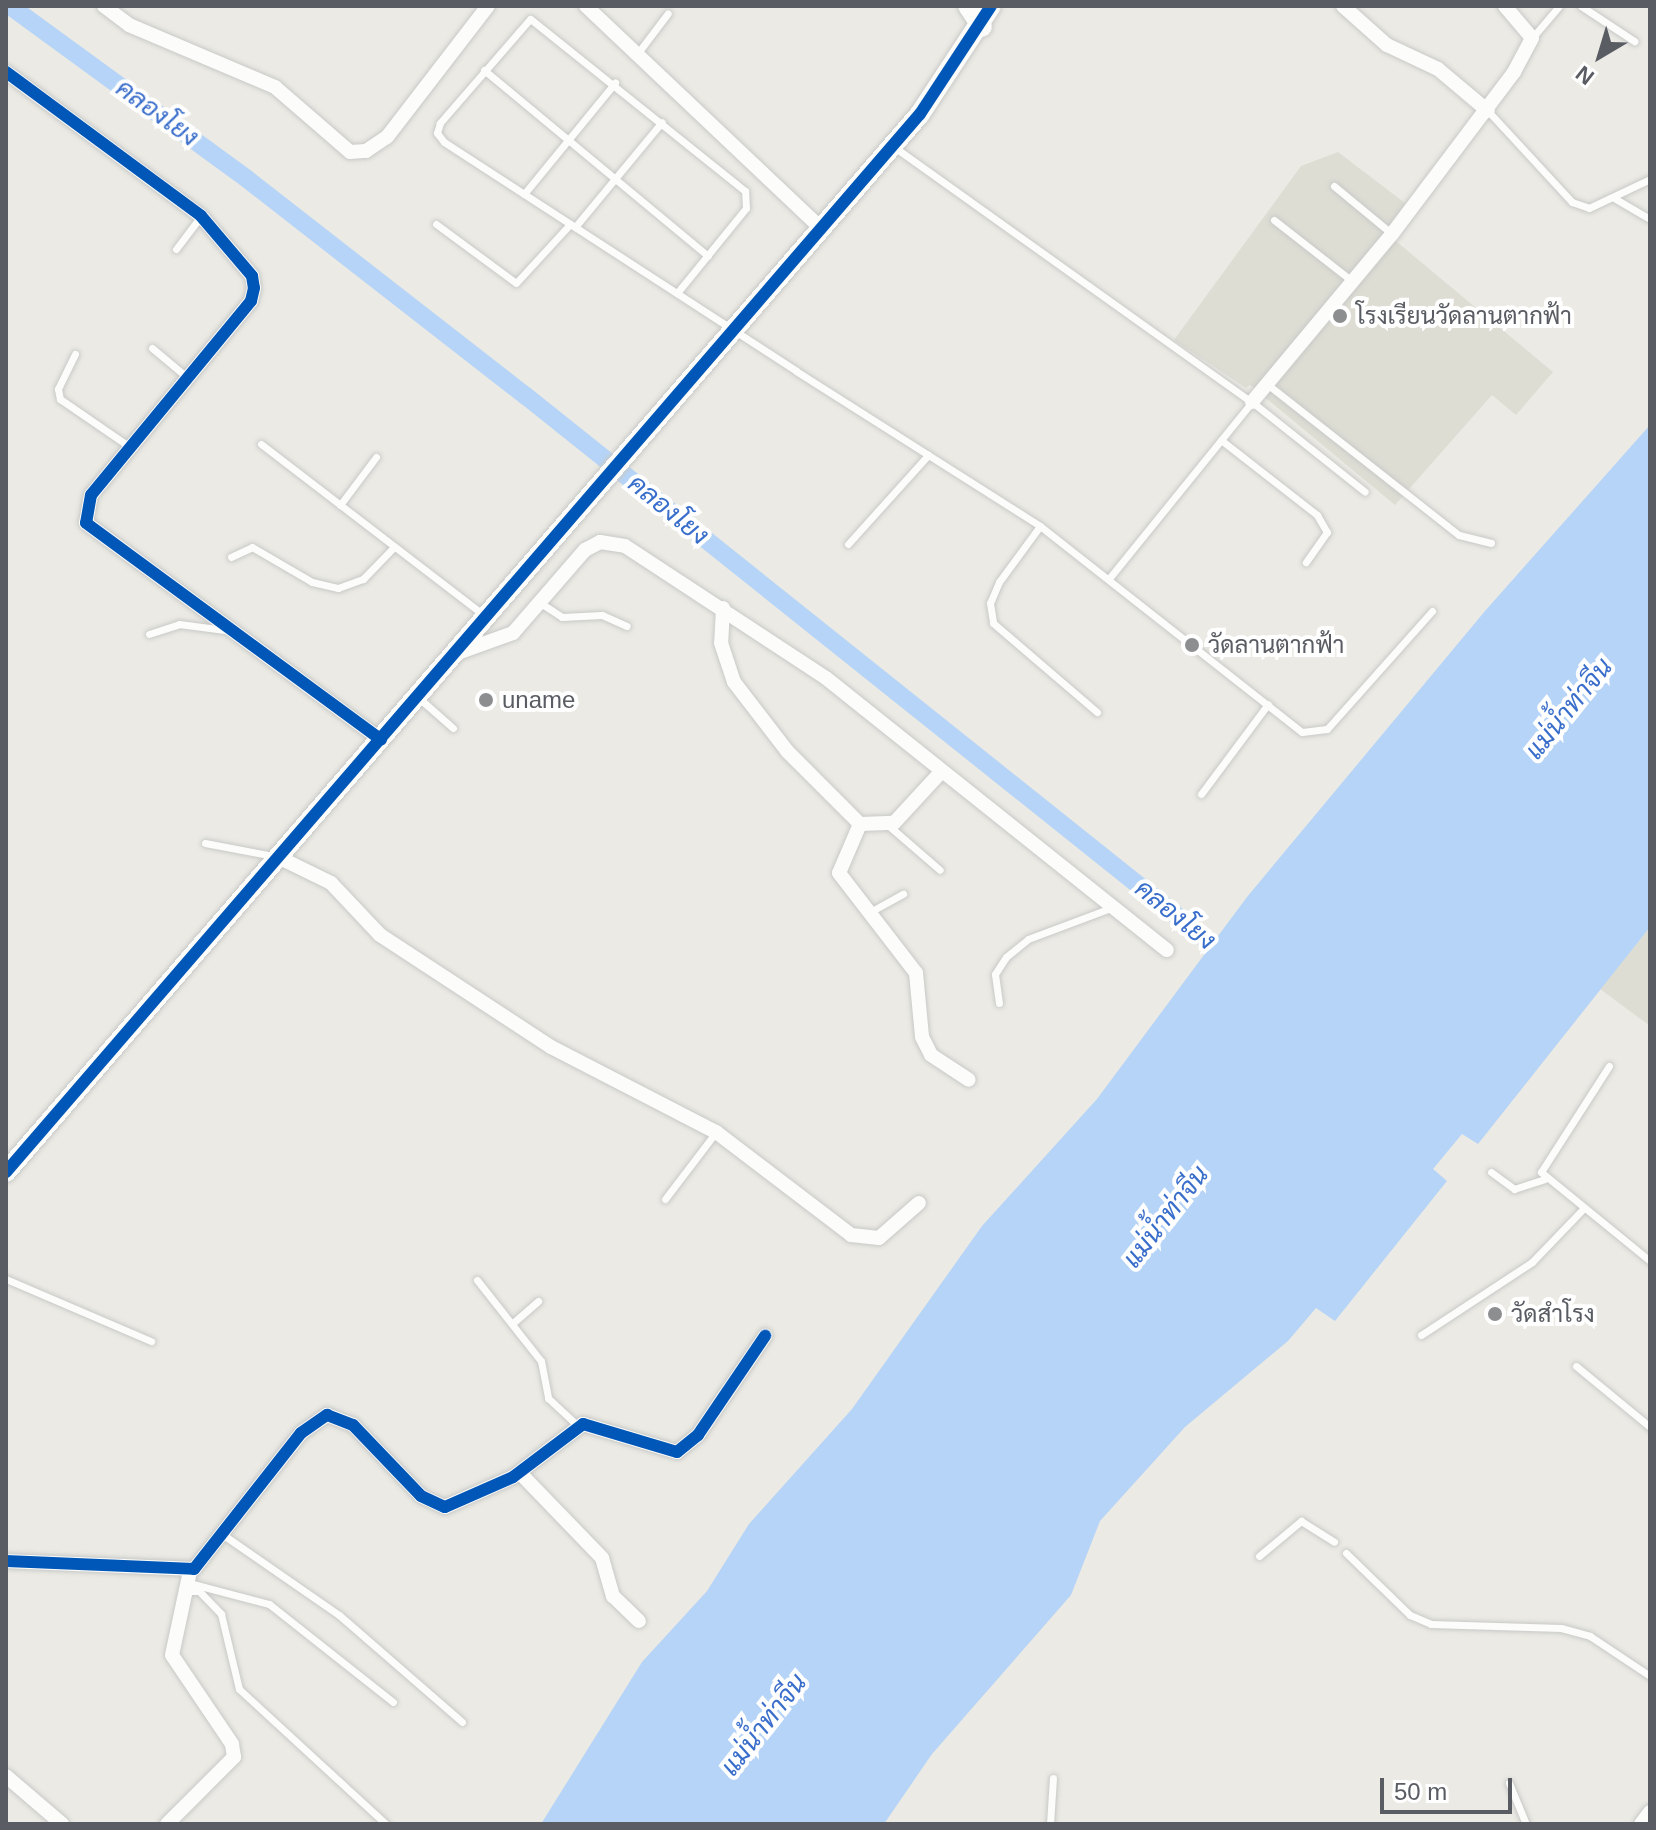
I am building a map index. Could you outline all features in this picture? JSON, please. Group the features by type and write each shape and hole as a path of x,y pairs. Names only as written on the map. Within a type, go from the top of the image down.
{"street":[{"path":"104,6 129,25 268,82 350,152 366,151 387,137 488,6"},
{"path":"586,6 822,229"},
{"path":"968,6 982,27"},
{"path":"6,1172 822,229 892,146 982,27 991,6"},
{"path":"1343,6 1387,45 1438,69 1488,111"},
{"path":"1252,402 1392,234 1488,111 1532,38 1505,6"},
{"path":"6,72 201,216 252,276 254,288 251,301 91,495 86,523 381,740"},
{"path":"455,654 498,643 585,550 611,541 723,608 826,678 939,774 1167,950"},
{"path":"723,608 721,643 734,682 788,752 860,824 889,826 939,774"},
{"path":"860,824 839,873 916,973 922,1037 931,1055 969,1080"},
{"path":"280,858 331,883 380,935 498,1014 606,1078 716,1132 859,1239 887,1233 919,1203"},
{"path":"167,1824 234,1757 232,1744 172,1655 189,1582 222,1534 301,1433 327,1415 353,1425 421,1496 445,1507 520,1473 578,1426 677,1452 698,1435 765,1336"},
{"path":"520,1473 602,1558 613,1596 639,1621"},
{"path":"6,1561 189,1582"},
{"path":"6,1776 62,1824"}],"lane":[{"path":"1532,38 1559,6"},
{"path":"1581,6 1634,41"},
{"path":"637,54 668,13"},
{"path":"677,293 708,256 748,199 615,83 530,19 484,70 437,133 524,194 573,225 677,293 928,455 1040,526 1111,576 1302,732 1327,729 1432,611"},
{"path":"484,70 708,256"},
{"path":"524,194 615,83"},
{"path":"1488,111 1572,202 1589,208 1650,179"},
{"path":"436,224 516,283 533,270 662,122"},
{"path":"892,146 1252,402 1365,492"},
{"path":"1334,186 1392,234"},
{"path":"1614,198 1650,219"},
{"path":"176,249 201,216"},
{"path":"1274,220 1352,281"},
{"path":"152,348 188,378"},
{"path":"75,354 58,389 60,399 130,447"},
{"path":"1267,384 1459,535 1491,543"},
{"path":"1111,576 1252,402"},
{"path":"1221,440 1317,515 1327,532 1306,562"},
{"path":"261,444 487,618"},
{"path":"848,544 928,455"},
{"path":"340,505 376,457"},
{"path":"1040,526 999,582 990,603 993,623 1097,712"},
{"path":"231,557 252,547 312,582 338,588 363,579 394,547"},
{"path":"539,602 562,617 602,615 627,626"},
{"path":"149,634 179,624 231,631"},
{"path":"418,698 453,728"},
{"path":"1201,794 1268,704"},
{"path":"889,826 940,870"},
{"path":"205,843 280,858"},
{"path":"870,912 903,894"},
{"path":"999,1003 995,974 1006,957 1028,939 1111,908"},
{"path":"1544,1179 1544,1163 1609,1066"},
{"path":"665,1199 716,1132"},
{"path":"1491,1172 1514,1189 1544,1179"},
{"path":"1544,1179 1650,1261"},
{"path":"1421,1335 1532,1262 1583,1209"},
{"path":"6,1279 151,1341"},
{"path":"477,1280 514,1322 541,1361 548,1398 578,1426"},
{"path":"514,1322 538,1301"},
{"path":"1576,1366 1650,1427"},
{"path":"1259,1556 1301,1521 1334,1542"},
{"path":"222,1534 339,1615 462,1722"},
{"path":"1346,1553 1410,1615 1431,1624 1561,1628 1590,1636 1650,1676"},
{"path":"189,1582 269,1604 393,1702"},
{"path":"189,1582 221,1614 230,1672 239,1689 386,1824"},
{"path":"1050,1824 1053,1778"},
{"path":"1509,1783 1526,1824"}],"shaded area":[{"name":"โรงเรียนวัดลานตากฟ้า","path":"1338,152 1405,203 1385,232 1553,372 1516,415 1492,395 1395,505 1250,385 1246,388 1174,340 1301,166"},
{"path":"1650,927 1650,1026 1600,989"}],"water":[{"name":"แม่น้ำท่าจีน","path":"1650,425 1650,927 1478,1144 1462,1134 1433,1169 1447,1181 1335,1321 1316,1308 1288,1341 1185,1427 1100,1521 1071,1595 932,1754 884,1824 541,1824 642,1662 707,1591 749,1524 852,1409 982,1226 1097,1099 1247,897 1485,611"}],"waterway":[{"name":"คลองโยง","path":"10,6 247,179 526,396 1231,959"}],"cycle path":[{"path":"6,1172 920,114 991,6"},
{"path":"6,72 201,216 252,276 254,288 251,301 91,495 86,523 381,740"},
{"path":"6,1561 194,1569 301,1433 327,1415 353,1425 421,1496 445,1507 513,1477 583,1424 677,1452 698,1435 765,1336"}],"place":[{"name":"โรงเรียนวัดลานตากฟ้า","path":"1340,316"},
{"name":"วัดลานตากฟ้า","path":"1192,645"},
{"name":"uname","path":"486,700"},
{"name":"วัดสำโรง","path":"1495,1314"}]}
